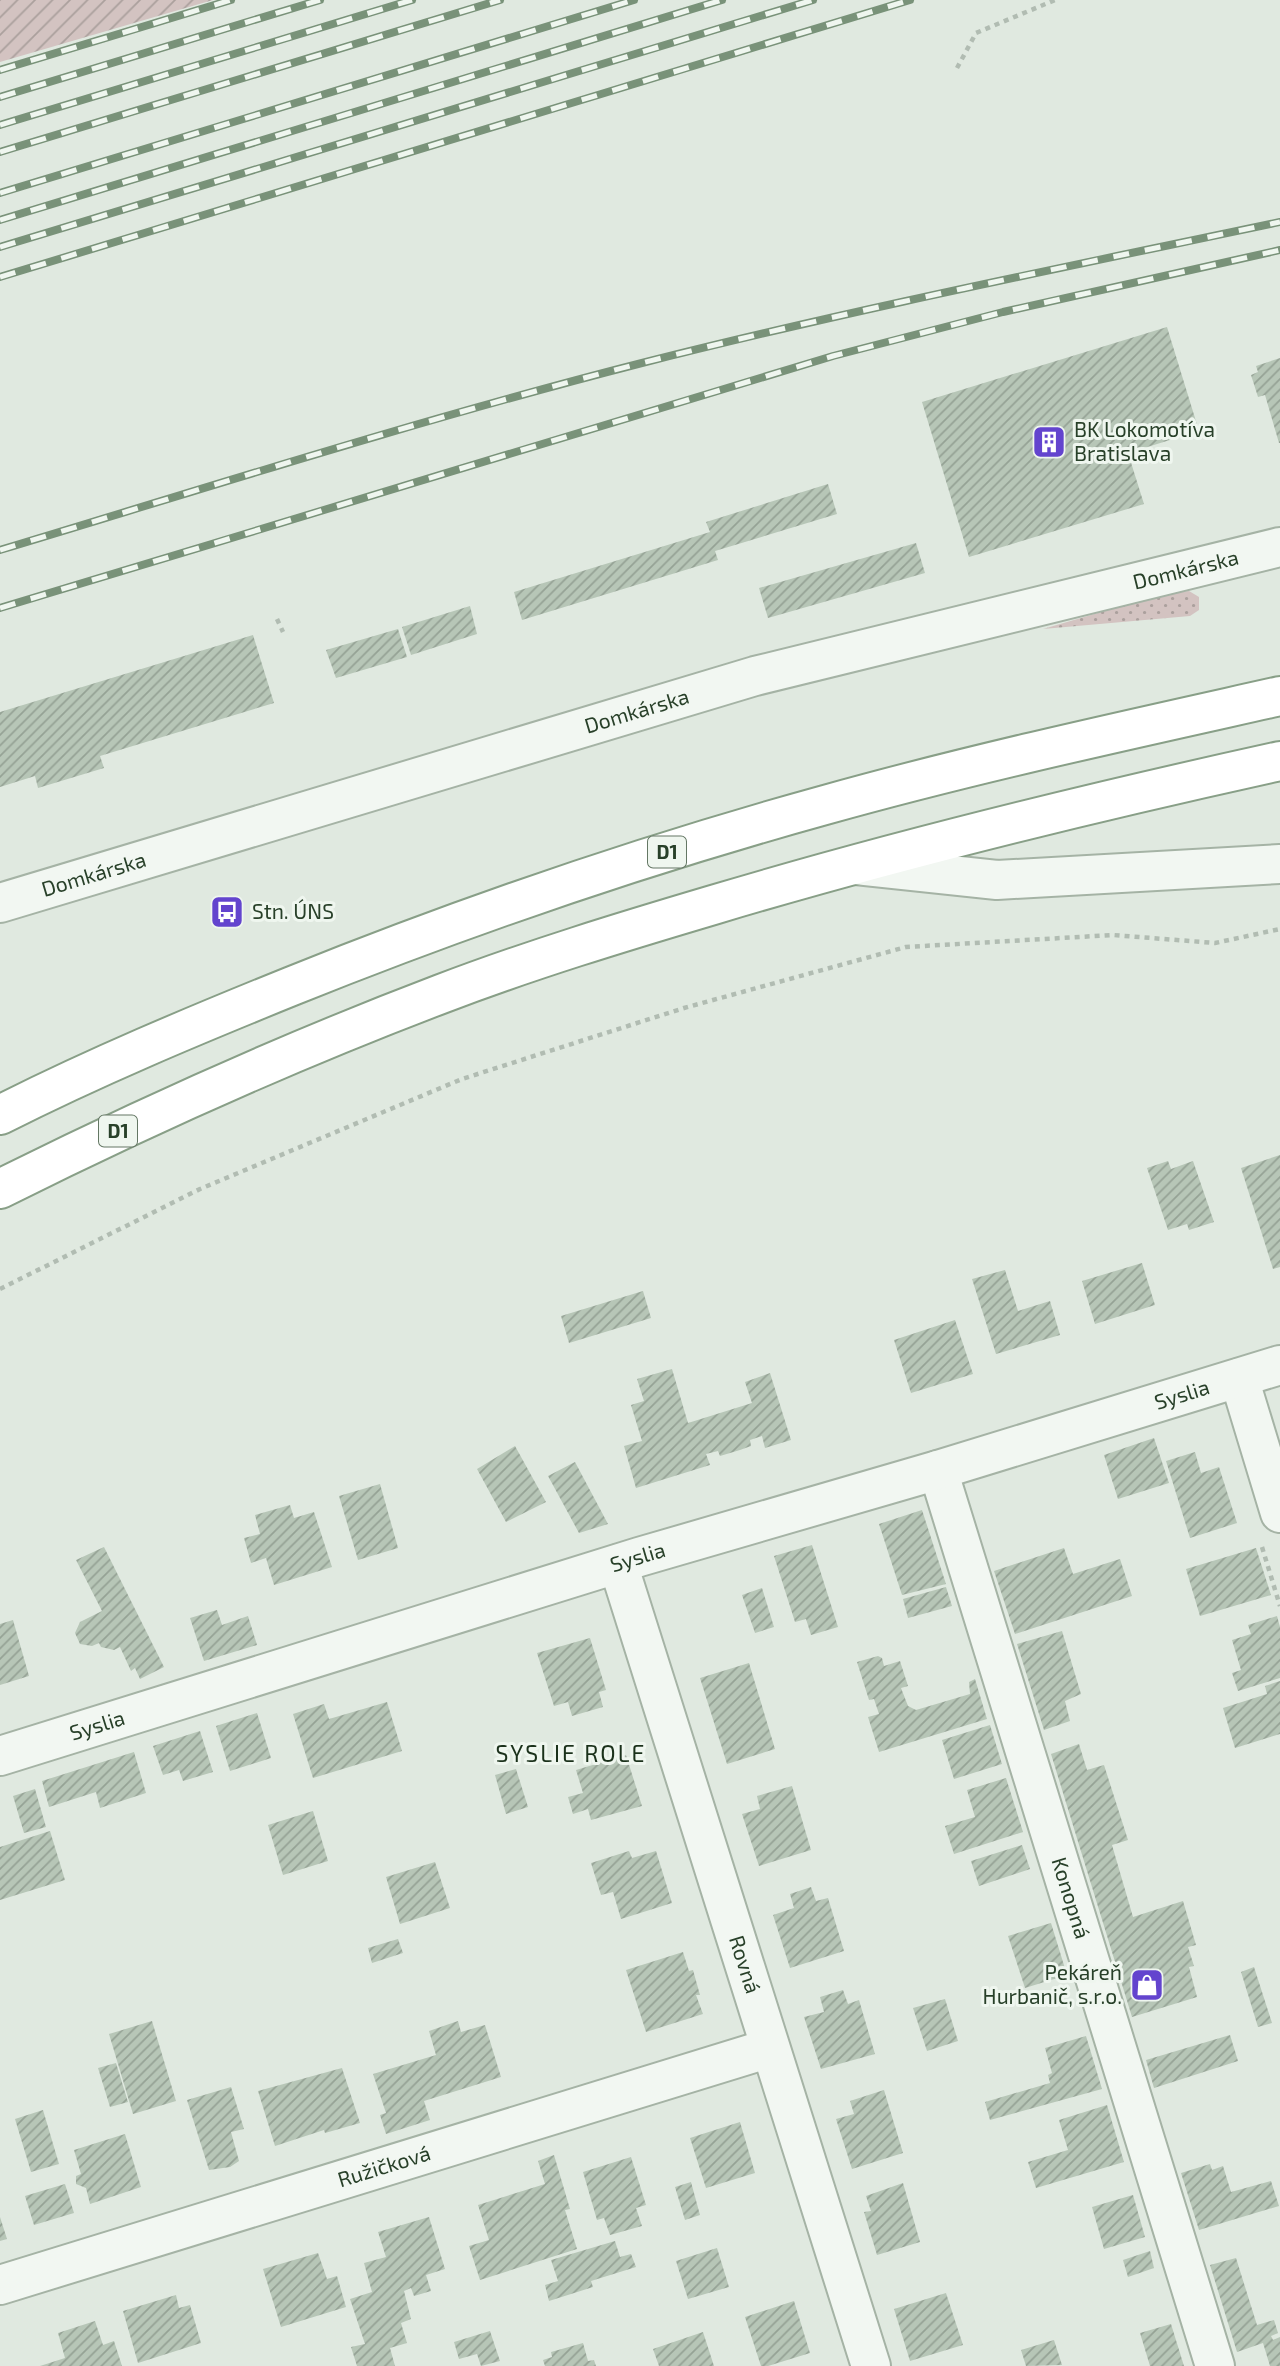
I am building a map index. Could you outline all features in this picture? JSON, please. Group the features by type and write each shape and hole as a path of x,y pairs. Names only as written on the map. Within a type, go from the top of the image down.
{"highway":[{"name":"D1","path":"0,1115 100,1067 404,941 619,867 825,805 1076,742 1280,696"},
{"name":"D1","path":"0,1189 239,1076 443,993 634,928 850,864 1087,804 1280,761"}],"street":[{"name":"Domkárska","path":"0,903 755,676 1195,567 1275,543"},
{"path":"850,864 998,880 1280,864"},
{"name":"Syslia","path":"0,1756 618,1564 938,1470 1280,1365"},
{"path":"1239,1378 1280,1513"},
{"name":"Konopná","path":"938,1470 1215,2366"},
{"name":"Rovná","path":"618,1564 871,2366"},
{"name":"Ružičková","path":"0,2285 769,2048"}],"path":[{"path":"957,68 976,33 1055,0"},
{"path":"277,619 283,632"},
{"path":"0,1289 200,1189 462,1079 684,1008 906,947 1113,935 1215,943 1280,929"}],"shaded area":[{"path":"0,0 213,0 0,62"},
{"path":"1189,591 1199,597 1199,610 1190,616 1043,629 1163,594"}],"building":[{"name":"BK Lokomotíva Bratislava","path":"1167,327 1199,431 1128,453 1144,504 969,557 922,402"},
{"path":"1280,358 1279,443 1265,395 1258,397 1251,375 1258,372 1256,366"},
{"path":"828,484 837,514 715,551 718,560 522,620 514,592 710,532 706,522"},
{"path":"916,543 925,573 768,618 759,588"},
{"path":"470,606 477,634 411,655 402,627"},
{"path":"398,629 407,657 336,678 326,650"},
{"path":"253,635 274,703 100,756 104,768 38,788 35,776 0,787 0,712"},
{"path":"1280,1155 1280,1267 1273,1269 1241,1168"},
{"path":"1168,1161 1171,1169 1193,1161 1214,1222 1189,1230 1187,1224 1168,1230 1147,1168"},
{"path":"1142,1263 1155,1305 1095,1324 1082,1281"},
{"path":"1005,1270 1018,1311 1050,1301 1060,1335 996,1354 972,1279"},
{"path":"643,1291 651,1318 569,1343 561,1316"},
{"path":"955,1320 973,1374 911,1393 894,1340"},
{"path":"672,1369 688,1423 752,1403 745,1382 770,1373 791,1440 765,1448 762,1436 750,1440 751,1446 740,1450 720,1456 718,1451 706,1454 710,1465 636,1488 624,1446 642,1441 631,1405 644,1401 637,1379"},
{"path":"1154,1438 1169,1483 1118,1499 1104,1455"},
{"path":"515,1446 546,1502 506,1522 477,1469"},
{"path":"1195,1452 1201,1473 1219,1467 1237,1523 1190,1538 1166,1461"},
{"path":"575,1462 608,1524 579,1533 548,1476"},
{"path":"380,1484 398,1548 358,1560 339,1496"},
{"path":"290,1505 294,1518 314,1512 332,1567 274,1585 266,1558 251,1563 244,1538 260,1534 255,1515"},
{"path":"922,1510 946,1584 902,1595 879,1524"},
{"path":"812,1545 838,1627 811,1635 806,1619 795,1622 774,1556"},
{"path":"104,1547 164,1667 140,1679 135,1668 131,1671 120,1647 114,1650 101,1647 99,1643 92,1646 80,1644 75,1633 80,1622 102,1611 76,1560"},
{"path":"1064,1548 1073,1574 1120,1559 1132,1596 1015,1634 994,1571"},
{"path":"1256,1548 1271,1595 1200,1616 1186,1569"},
{"path":"946,1587 952,1606 908,1618 903,1599"},
{"path":"762,1588 774,1627 755,1633 742,1595"},
{"path":"217,1610 222,1625 248,1616 257,1645 204,1661 190,1618"},
{"path":"1277,1616 1280,1627 1280,1678 1238,1691 1232,1673 1241,1670 1232,1640 1251,1634 1248,1625"},
{"path":"13,1620 29,1676 0,1685 0,1624"},
{"path":"1062,1631 1081,1694 1065,1701 1070,1721 1044,1730 1017,1644"},
{"path":"590,1638 606,1690 599,1692 603,1707 572,1716 568,1702 554,1706 537,1653"},
{"path":"878,1656 882,1658 884,1666 900,1661 908,1686 901,1688 908,1706 916,1710 970,1694 969,1682 975,1679 987,1719 879,1752 868,1717 879,1714 874,1699 869,1700 857,1662"},
{"path":"749,1663 775,1749 727,1764 700,1678"},
{"path":"1280,1681 1280,1734 1235,1748 1223,1708 1267,1694 1265,1686"},
{"path":"387,1702 402,1751 313,1778 293,1714 324,1704 329,1719"},
{"path":"257,1713 271,1758 230,1771 216,1726"},
{"path":"990,1725 1002,1764 954,1779 942,1740"},
{"path":"200,1731 213,1772 183,1781 179,1770 163,1775 153,1746"},
{"path":"1079,1744 1087,1770 1104,1765 1128,1840 1112,1845 1133,1917 1183,1901 1196,1945 1188,1947 1194,1966 1189,1967 1197,1997 1132,2017 1051,1754"},
{"path":"134,1752 146,1793 100,1808 96,1792 49,1807 42,1781"},
{"path":"626,1755 642,1806 591,1820 588,1809 573,1814 568,1797 583,1793 576,1770"},
{"path":"516,1769 528,1807 506,1814 495,1775"},
{"path":"1006,1778 1023,1832 954,1854 945,1826 975,1817 967,1790"},
{"path":"792,1786 811,1850 759,1866 742,1814 760,1809 757,1796"},
{"path":"35,1789 46,1827 24,1833 13,1796"},
{"path":"313,1811 328,1861 283,1875 268,1825"},
{"path":"50,1831 65,1880 0,1900 0,1847"},
{"path":"1022,1845 1030,1869 979,1886 971,1861"},
{"path":"629,1851 632,1858 656,1851 672,1903 621,1919 613,1892 601,1895 591,1863"},
{"path":"435,1862 450,1908 400,1924 386,1877"},
{"path":"811,1887 816,1901 828,1898 844,1951 790,1968 773,1915 794,1908 790,1894"},
{"path":"1051,1923 1067,1975 1025,1988 1008,1936"},
{"path":"398,1939 403,1953 372,1963 368,1948"},
{"path":"683,1952 689,1971 693,1970 700,1995 696,1995 703,2014 646,2032 626,1970"},
{"path":"1254,1967 1272,2023 1258,2027 1241,1972"},
{"path":"843,1990 848,2004 859,2000 875,2054 821,2069 804,2017 824,2012 820,1997"},
{"path":"945,1999 958,2041 927,2051 913,2008"},
{"path":"152,2021 176,2101 133,2114 109,2034"},
{"path":"458,2021 461,2032 485,2025 501,2077 424,2101 430,2120 386,2134 380,2115 386,2113 373,2074 436,2055 429,2031"},
{"path":"1230,2035 1238,2061 1154,2088 1146,2060"},
{"path":"1086,2036 1102,2089 990,2120 985,2102 1050,2083 1048,2075 1052,2073 1045,2048"},
{"path":"116,2063 128,2102 110,2107 98,2068"},
{"path":"342,2068 360,2123 325,2133 324,2130 275,2146 258,2091"},
{"path":"231,2087 244,2129 231,2132 239,2161 230,2167 209,2170 187,2100"},
{"path":"884,2090 903,2153 852,2169 836,2119 854,2114 850,2101"},
{"path":"1107,2105 1124,2162 1036,2188 1028,2162 1068,2150 1059,2120"},
{"path":"43,2110 59,2164 31,2172 15,2119"},
{"path":"740,2122 755,2173 706,2188 690,2138"},
{"path":"125,2134 141,2187 90,2204 86,2188 76,2184 76,2176 81,2174 74,2150"},
{"path":"554,2155 570,2209 565,2210 577,2249 480,2280 469,2246 489,2240 478,2205 545,2184 538,2161"},
{"path":"631,2157 646,2205 636,2208 642,2226 610,2235 604,2218 597,2220 583,2172"},
{"path":"1210,2164 1212,2170 1223,2166 1231,2192 1271,2181 1279,2206 1199,2230 1181,2173"},
{"path":"691,2182 700,2215 685,2220 675,2187"},
{"path":"903,2183 920,2242 877,2255 864,2212 871,2211 866,2196"},
{"path":"65,2184 74,2213 34,2225 25,2196"},
{"path":"1133,2195 1145,2237 1104,2249 1092,2207"},
{"path":"0,2217 7,2239 0,2241"},
{"path":"429,2217 445,2269 426,2275 431,2291 414,2296 411,2288 404,2291 411,2319 401,2323 407,2343 390,2348 395,2366 357,2366 351,2347 365,2344 350,2299 372,2292 364,2263 386,2257 378,2232"},
{"path":"615,2241 620,2257 631,2254 636,2267 591,2281 593,2287 549,2301 545,2285 558,2281 551,2260"},
{"path":"717,2248 729,2287 688,2299 676,2261"},
{"path":"1150,2251 1154,2268 1128,2277 1123,2260"},
{"path":"318,2253 327,2279 337,2276 346,2307 281,2327 263,2269"},
{"path":"1236,2258 1257,2325 1274,2320 1278,2333 1271,2336 1273,2340 1280,2337 1280,2366 1270,2366 1263,2343 1237,2352 1210,2265"},
{"path":"946,2293 963,2345 910,2361 894,2309"},
{"path":"176,2295 179,2308 190,2305 201,2343 138,2363 123,2311"},
{"path":"794,2301 810,2353 761,2366 745,2317"},
{"path":"95,2321 103,2345 114,2341 122,2366 40,2366 65,2358 58,2333"},
{"path":"1171,2324 1184,2366 1150,2366 1140,2333"},
{"path":"490,2331 500,2361 481,2366 477,2354 459,2359 454,2342"},
{"path":"703,2332 714,2366 659,2366 653,2349"},
{"path":"1054,2340 1062,2365 1026,2366 1021,2350"},
{"path":"583,2343 588,2361 594,2360 596,2366 545,2366 543,2360 552,2357 551,2352"}],"railway":[{"path":"0,70 231,0"},
{"path":"0,97 320,0"},
{"path":"0,125 412,0"},
{"path":"0,152 500,0"},
{"path":"0,193 634,0"},
{"path":"0,220 722,0"},
{"path":"0,247 813,0"},
{"path":"0,277 910,0"},
{"path":"0,550 398,430 638,364 878,307 1280,222"},
{"path":"0,608 833,356 1003,312 1280,250"}],"place":[{"name":"BK Lokomotíva Bratislava","path":"1049,442"},
{"name":"Stn. ÚNS","path":"227,912"},
{"name":"Pekáreň Hurbanič, s.r.o.","path":"1147,1985"}],"district":[{"name":"SYSLIE ROLE","path":"571,1754"}]}
